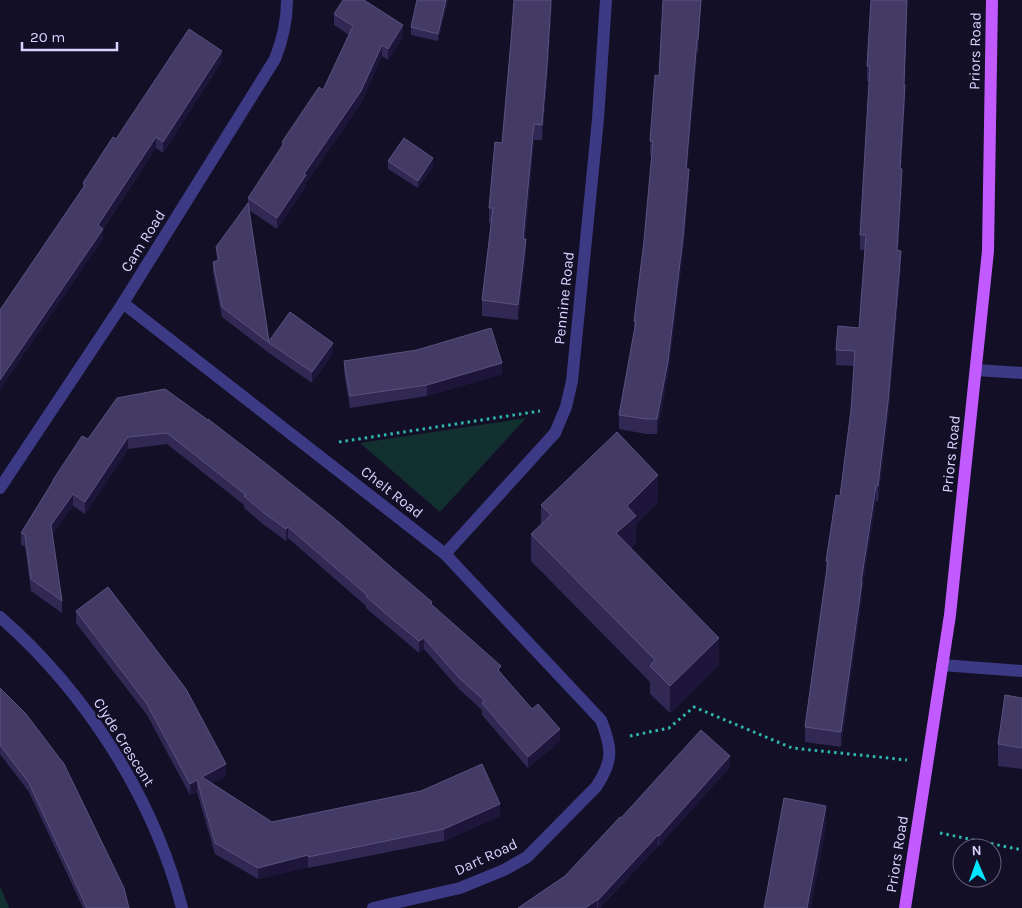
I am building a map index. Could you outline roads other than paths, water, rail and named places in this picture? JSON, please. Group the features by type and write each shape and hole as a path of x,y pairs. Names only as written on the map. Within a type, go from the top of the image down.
{"main road":[{"name":"Priors Road","path":"905,908 950,615 988,251 992,0"}],"street":[{"name":"Cam Road","path":"0,488 123,303 275,58 285,27 287,0"},
{"name":"Pennine Road","path":"445,554 555,433 566,408 572,381 596,138 606,0"},
{"name":"Chelt Road","path":"123,303 445,554 601,720 609,740"},
{"path":"976,370 1022,373"},
{"name":"Clyde Crescent","path":"0,617 44,658 72,692 116,754 148,813 166,857 182,908"},
{"path":"942,665 1022,672"},
{"name":"Dart Road","path":"373,908 460,888 504,870 527,858 596,787 608,763 609,740"}]}
